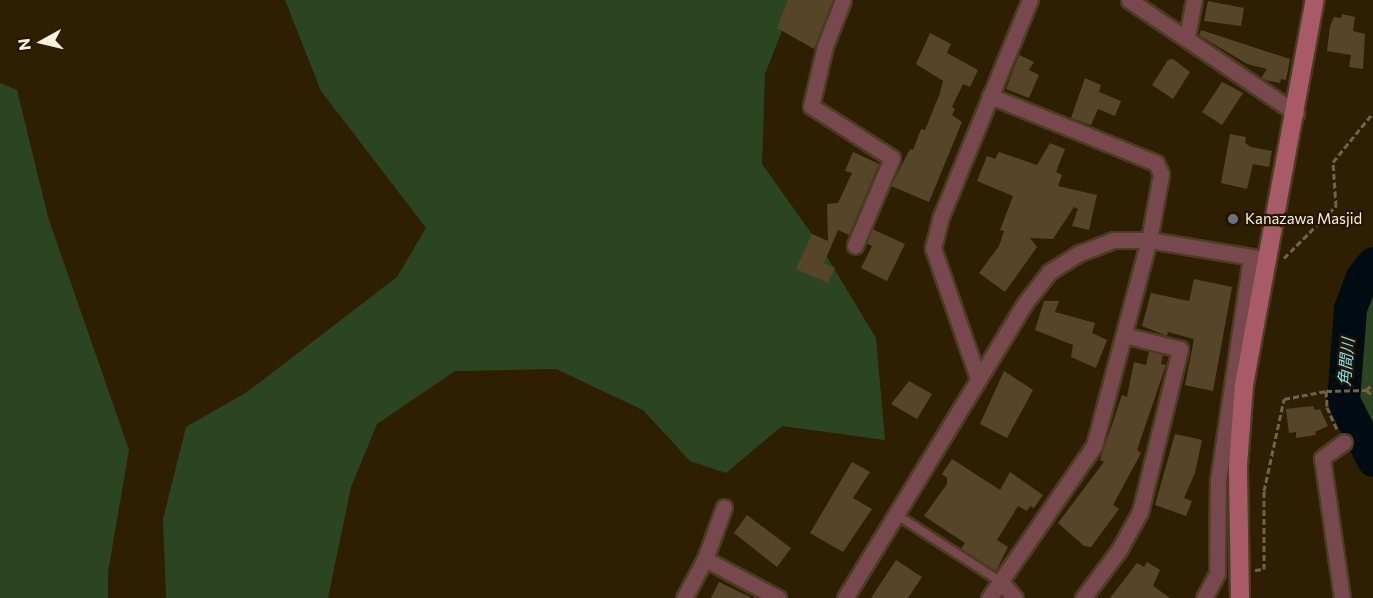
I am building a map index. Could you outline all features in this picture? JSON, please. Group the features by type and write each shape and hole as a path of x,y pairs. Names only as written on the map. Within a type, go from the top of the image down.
{"street":[{"path":"843,0 825,46 811,106 892,158 855,245"},
{"path":"978,378 933,248 940,219 1030,0"},
{"path":"1129,0 1186,36 1296,113"},
{"path":"1186,36 1194,0"},
{"path":"1204,598 1217,574 1218,481 1296,113 1315,0"},
{"path":"989,598 1094,446 1149,240 1161,174 1156,163 990,96"},
{"path":"845,598 978,378 1049,272 1080,253 1114,240 1149,240 1265,259"},
{"path":"1240,598 1238,466 1244,386 1265,259"},
{"path":"1083,598 1119,550 1140,512 1180,349 1124,335"},
{"path":"1342,598 1322,458 1344,442"},
{"path":"684,598 705,559 724,507"},
{"path":"705,559 778,598"},
{"path":"1000,582 1015,598"}],"lane":[{"path":"897,515 1000,582"}],"path":[{"path":"1265,259 1295,251 1336,206 1333,162 1373,113"},
{"path":"1366,390 1373,384"},
{"path":"1254,570 1264,569 1263,491 1284,399 1326,391 1366,390 1373,395"},
{"path":"1326,391 1327,407 1344,442"}],"green space":[{"path":"285,0 794,0 765,74 762,164 821,247 876,338 885,440 782,426 726,473 690,461 643,410 556,369 455,371 377,424 351,487 328,598 166,598 163,519 186,427 247,392 397,277 426,228 321,91"},
{"path":"0,83 17,90 48,217 129,450 108,572 108,598 0,598"},
{"path":"1373,263 1373,443 1354,427 1343,400 1350,309 1362,277"}],"building":[{"path":"788,0 833,0 814,49 777,28"},
{"path":"1208,1 1244,8 1241,26 1204,21"},
{"path":"1342,14 1355,17 1353,31 1365,34 1363,69 1349,67 1351,55 1327,51 1330,26 1334,17 1341,18"},
{"path":"1201,30 1290,59 1286,80 1281,79 1280,83 1261,78 1267,69 1247,64 1199,35"},
{"path":"930,33 951,44 947,53 978,70 970,87 963,84 952,107 955,109 952,115 962,122 929,202 891,186 910,149 913,150 921,129 925,130 940,93 943,81 916,64"},
{"path":"1019,55 1034,62 1029,70 1039,75 1029,98 1006,89"},
{"path":"1173,59 1190,72 1173,99 1152,85 1168,60"},
{"path":"1085,78 1101,85 1099,92 1121,101 1115,116 1098,109 1091,125 1071,118"},
{"path":"1222,82 1243,93 1222,125 1202,112"},
{"path":"1230,134 1246,137 1245,143 1251,147 1272,151 1269,167 1253,164 1247,189 1221,183"},
{"path":"1050,143 1065,149 1056,172 1062,175 1058,186 1097,195 1089,230 1072,226 1078,209 1074,207 1053,239 1030,238 1037,247 1005,292 979,273 999,246 1004,231 1000,230 1013,196 977,181 987,156 995,159 999,152 1037,165"},
{"path":"853,152 879,164 849,235 838,230 824,263 835,268 828,283 796,269 812,234 828,241 827,204 838,203 852,173 845,171"},
{"path":"872,229 905,244 887,281 861,268 872,246 866,243"},
{"path":"1194,279 1232,287 1213,391 1185,385 1194,339 1168,332 1167,336 1142,326 1151,293 1189,301"},
{"path":"1044,301 1059,301 1055,312 1095,323 1092,333 1107,340 1096,368 1071,357 1073,345 1035,330"},
{"path":"1149,351 1163,355 1161,364 1166,365 1137,450 1141,453 1113,505 1119,509 1091,547 1084,546 1058,523 1104,462 1100,460 1122,395 1127,397 1134,362 1146,365"},
{"path":"1004,371 1033,390 1007,438 980,424"},
{"path":"909,381 932,394 917,419 891,404"},
{"path":"1313,406 1315,410 1320,409 1328,426 1315,432 1316,435 1296,438 1296,432 1289,433 1286,409"},
{"path":"1175,434 1202,440 1195,473 1184,498 1192,501 1186,516 1155,505"},
{"path":"952,459 1000,490 1010,472 1043,495 1034,508 1030,506 1027,511 1018,506 997,540 1008,547 996,571 961,549 965,543 924,516 947,484 947,478 942,474"},
{"path":"852,462 870,472 853,498 872,509 843,552 810,533"},
{"path":"747,515 791,548 777,567 734,533"},
{"path":"896,560 922,577 908,598 871,598"},
{"path":"1147,562 1160,570 1153,586 1170,598 1110,598 1137,563 1144,567"},
{"path":"719,582 752,598 711,598"}],"waterway":[{"name":"角間川","path":"1373,263 1362,277 1350,309 1343,400 1373,460"}],"place":[{"name":"Kanazawa Masjid","path":"1233,219"}]}
